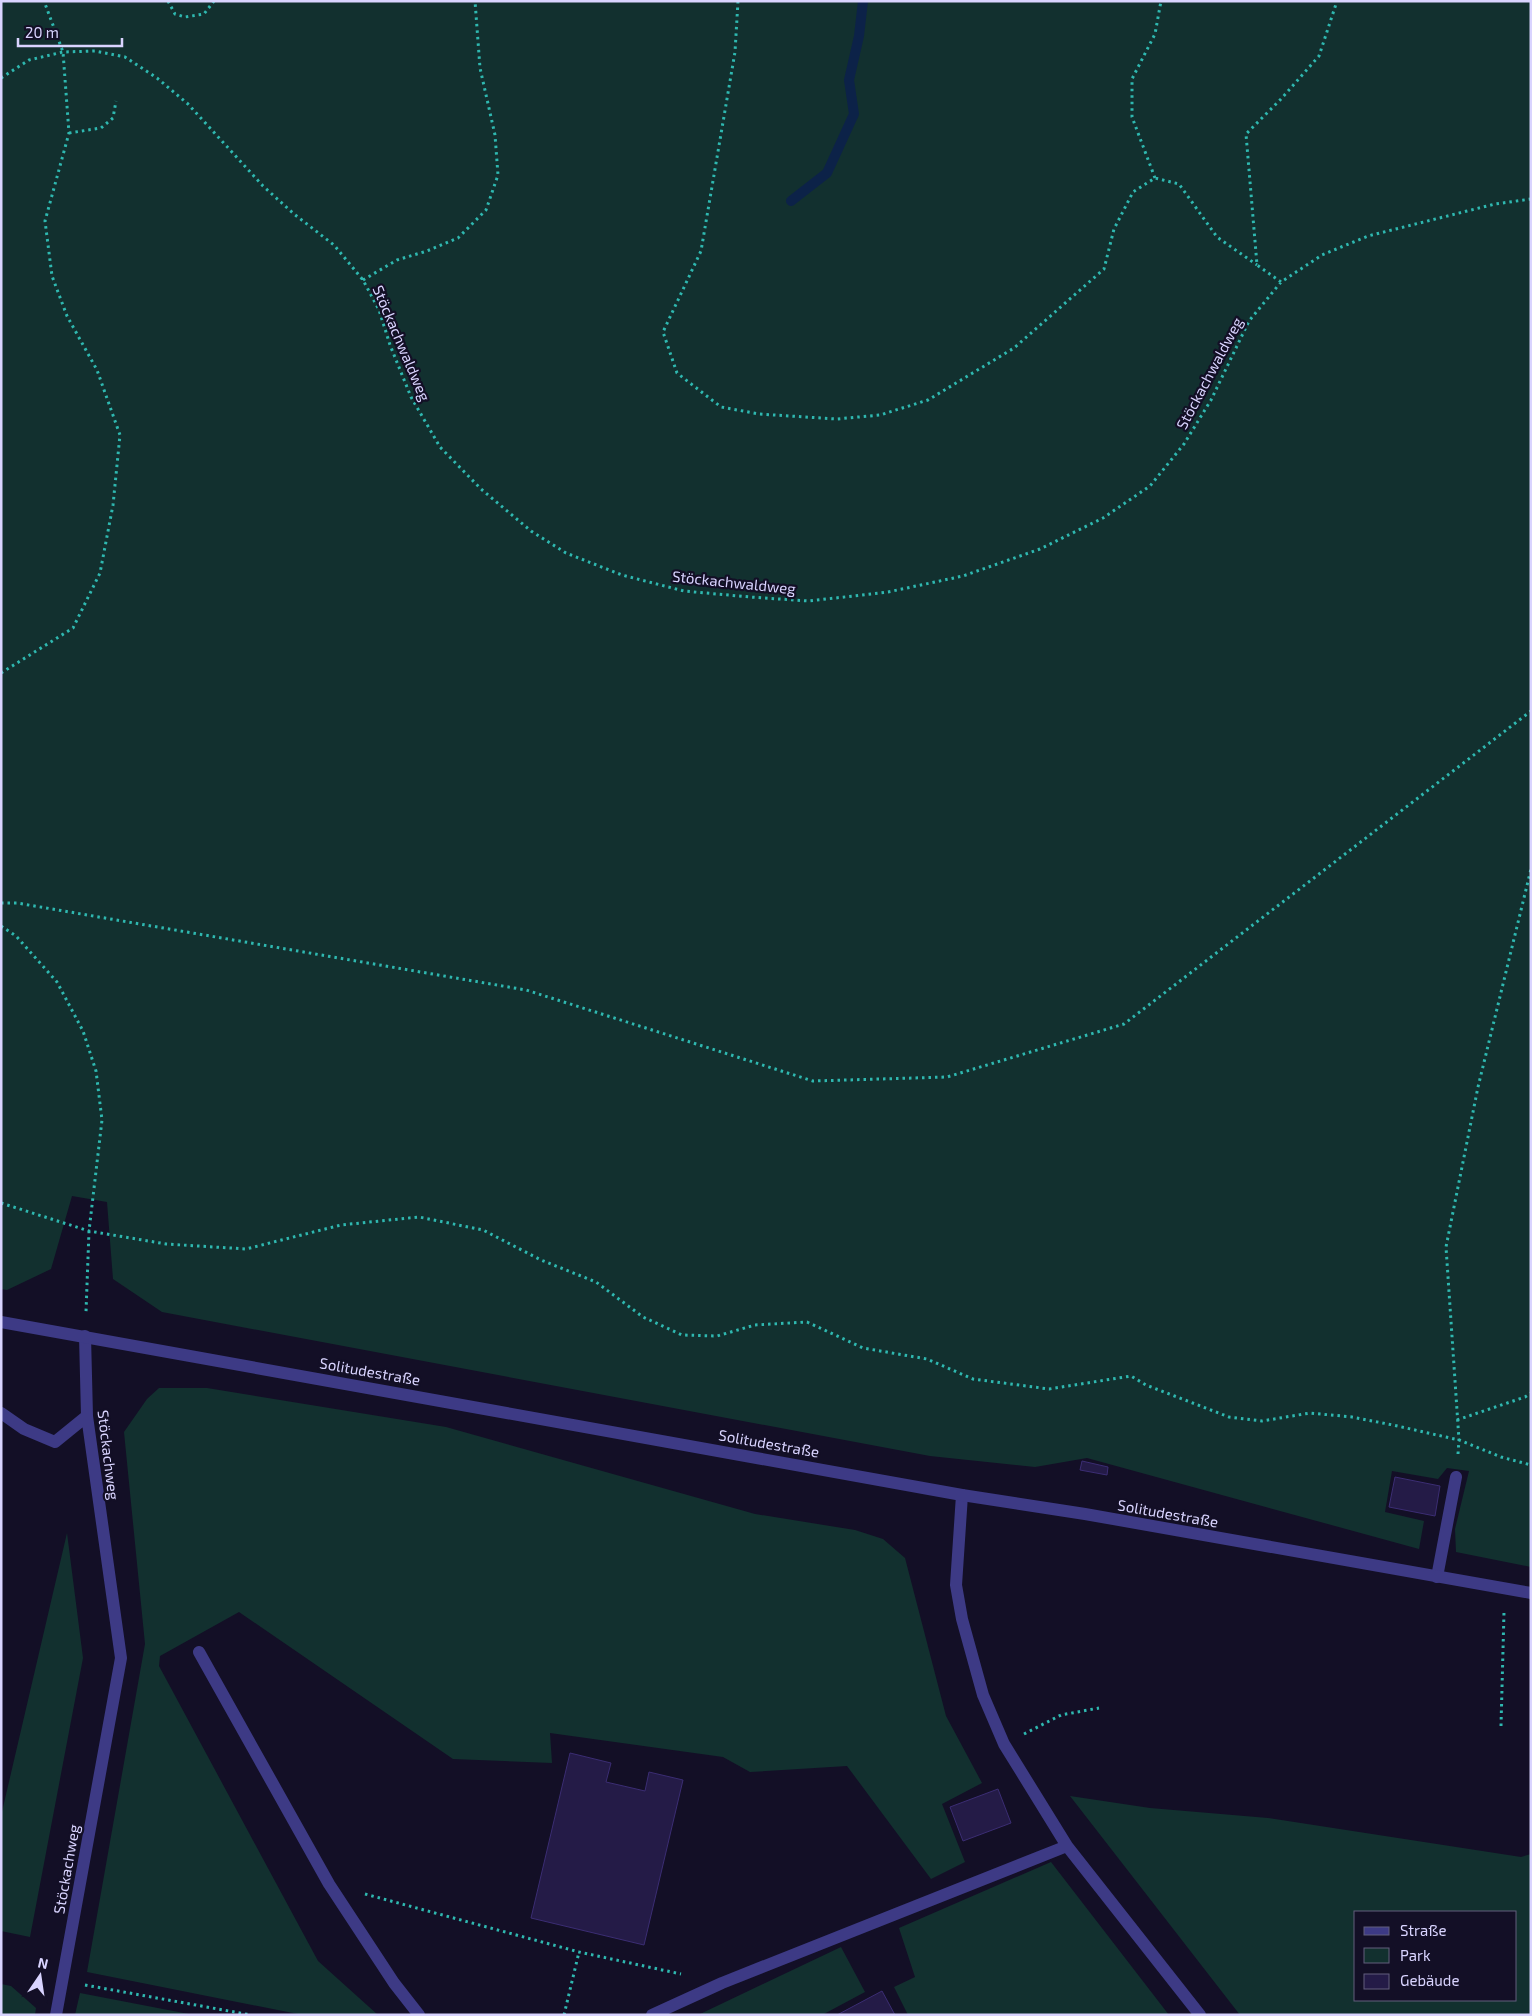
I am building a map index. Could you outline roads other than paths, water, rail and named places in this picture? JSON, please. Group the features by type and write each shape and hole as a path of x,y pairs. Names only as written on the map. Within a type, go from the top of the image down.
{"street":[{"name":"Solitudestraße","path":"1,1322 962,1496 1085,1514 1531,1593"},
{"name":"Stöckachweg","path":"56,2015 121,1658 87,1416 84,1336"},
{"path":"1,1413 24,1429 55,1442 87,1416"},
{"path":"1437,1577 1456,1477"},
{"path":"962,1496 956,1586 962,1619 983,1695 1004,1744 1066,1846 1200,2015"},
{"path":"199,1652 328,1884 394,1983 420,2015"},
{"path":"652,2015 722,1983 1066,1846"}],"waterway":[{"path":"791,201 827,173 854,114 849,80 859,36 863,1"}]}
